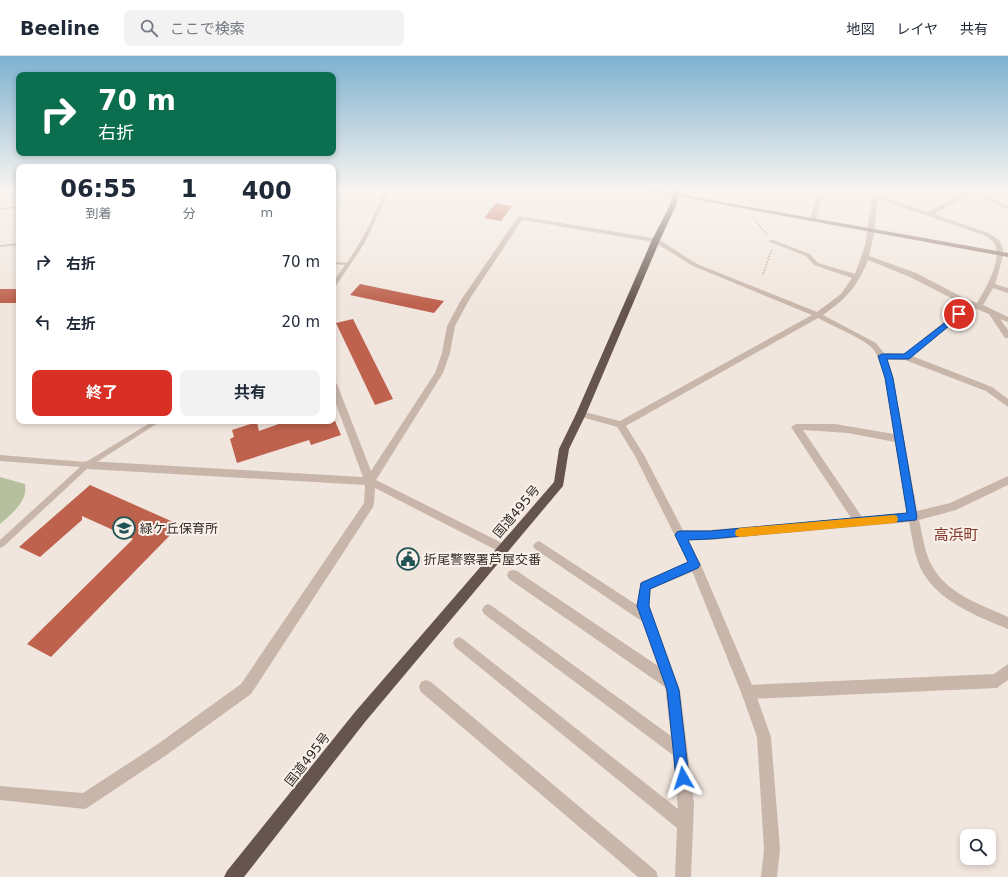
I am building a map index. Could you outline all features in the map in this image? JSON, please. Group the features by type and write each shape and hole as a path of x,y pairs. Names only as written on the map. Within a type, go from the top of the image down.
{"highway":[{"name":"国道495号","path":"233,877 360,717 559,484 564,449 581,414 662,227"}],"main road":[{"path":"852,227 1004,254"}],"street":[{"path":"370,482 439,373 446,353 451,326 465,300 514,227"},
{"path":"578,227 656,240 695,265 818,314 873,345 882,356 889,378 912,517 926,564 934,579 954,598 1008,623"},
{"path":"621,425 818,314 846,293 867,257 872,227"},
{"path":"967,227 986,234 997,242 1004,254 992,285 979,306"},
{"path":"771,241 808,255 816,264 856,277"},
{"path":"867,257 913,275 961,300 991,311 1008,320"},
{"path":"992,285 1008,292"},
{"path":"906,357 959,314 961,300"},
{"path":"991,311 1008,336"},
{"path":"882,356 906,357 989,388 1008,404"},
{"path":"0,793 85,801 160,751 246,689 369,504 370,482 336,392"},
{"path":"581,414 621,425 639,455 695,565 748,692 764,737 772,849 769,877"},
{"path":"859,522 796,427 817,426 865,431 899,439"},
{"path":"87,465 370,482 504,550"},
{"path":"680,535 710,535 912,517 952,507 1008,480"},
{"path":"539,546 648,618"},
{"path":"682,877 686,804 673,690 643,606 645,586 695,565"},
{"path":"513,574 670,682"},
{"path":"488,610 680,751"},
{"path":"459,644 685,824"},
{"path":"748,692 997,681 1008,671"},
{"path":"426,688 650,877"}],"lane":[{"path":"336,281 362,244 370,227"},
{"path":"0,246 16,244"},
{"path":"336,263 347,264"},
{"path":"0,545 87,465 153,424"},
{"path":"0,458 87,465"}],"green space":[{"path":"0,477 25,484 25,490 22,502 0,524"}],"building":[{"path":"360,284 444,301 434,313 350,295"},
{"path":"0,289 16,289 16,303 0,303"},
{"path":"353,319 393,399 375,405 336,323"},
{"path":"336,423 341,435 311,445 309,440 237,463 230,439 234,437 232,430 251,424 257,424 259,431 279,424"},
{"path":"90,485 180,525 51,657 27,644 133,539 82,516 82,520 40,557 19,547"}],"slow traffic":[{"path":"740,533 894,519"}],"place":[{"name":"緑ケ丘保育所","path":"124,528"},
{"name":"折尾警察署芦屋交番","path":"408,559"}],"district":[{"name":"高浜町","path":"956,535"}],"route":[{"path":"683,778 673,690 643,606 645,586 695,565 680,535 710,535 912,517 889,378 882,356 906,357 959,314"}]}
